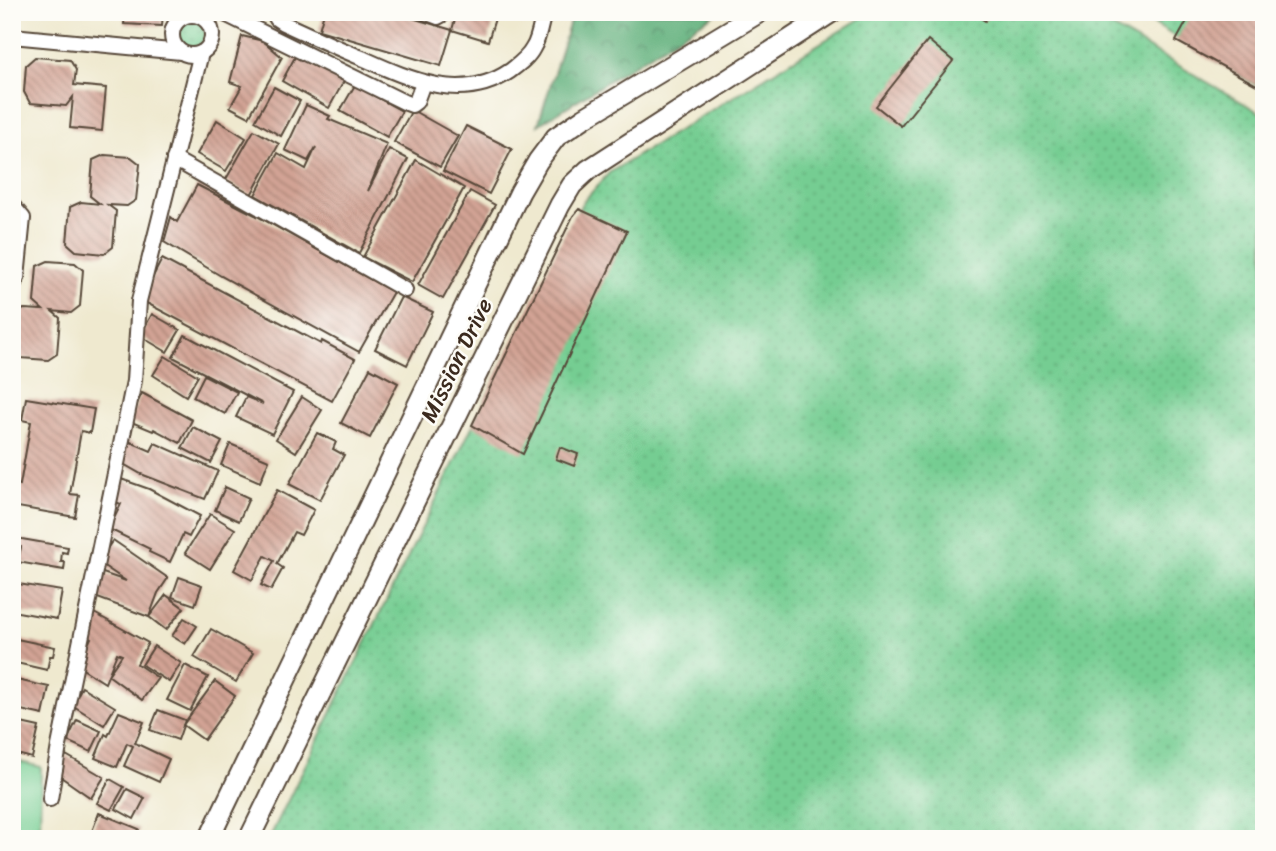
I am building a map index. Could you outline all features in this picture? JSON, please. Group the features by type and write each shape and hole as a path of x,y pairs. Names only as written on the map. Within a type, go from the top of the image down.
{"street":[{"path":"222,12 412,105 416,102 423,83"},
{"path":"273,12 276,19 283,23 405,77 423,83 464,88 484,84 520,63 534,48 544,12"},
{"path":"425,12 438,17 447,12"},
{"name":"Mission Drive","path":"209,839 520,192 538,161 556,137 584,118 760,12"},
{"name":"Mission Drive","path":"249,839 572,185 588,170 832,12"},
{"path":"50,799 134,381 139,301 201,53 210,44 212,37 212,18 205,19 194,13 180,18 173,29 174,42 181,52"},
{"path":"12,36 188,54 201,53"},
{"path":"174,159 405,290"},
{"path":"12,205 23,218 18,278 12,286"}],"green space":[{"path":"573,12 718,12 538,125"},
{"path":"871,12 1086,12 1264,115 1264,839 269,839 582,203 609,173"},
{"path":"1134,12 1264,12 1264,90"},
{"path":"192,21 201,25 205,34 201,43 192,47 183,43 179,34 183,25"},
{"path":"12,760 41,767 40,839 12,839"}],"building":[{"path":"118,12 163,12 162,26 124,24 125,15 118,15"},
{"path":"324,12 392,12 452,30 441,66 319,30"},
{"path":"457,12 497,12 488,41 452,30"},
{"path":"971,12 991,12 985,21"},
{"path":"1192,12 1264,12 1264,89 1176,41"},
{"path":"242,36 263,41 282,57 249,117 230,107 242,86 230,82"},
{"path":"928,40 953,61 901,126 876,106"},
{"path":"296,55 344,81 329,108 282,81"},
{"path":"35,57 70,60 76,70 74,85 106,88 102,131 70,128 73,97 66,106 30,103 24,92 26,65"},
{"path":"355,85 402,111 387,137 340,111"},
{"path":"274,87 300,101 281,136 255,121"},
{"path":"306,105 330,116 328,119 387,144 368,191 389,149 408,159 359,253 255,195 278,153 306,169 316,147 308,161 285,150"},
{"path":"412,110 458,136 440,167 394,142"},
{"path":"217,120 246,138 226,171 197,154"},
{"path":"466,126 512,149 489,194 443,171"},
{"path":"254,130 279,144 251,195 225,181"},
{"path":"104,155 131,157 140,164 136,200 127,206 108,205 116,211 113,247 104,254 76,251 67,243 70,207 81,202 100,204 90,196 93,160"},
{"path":"416,160 464,188 412,282 363,257"},
{"path":"197,185 393,292 359,352 164,242 171,217 177,222"},
{"path":"470,191 495,205 443,299 418,285"},
{"path":"579,209 627,231 523,454 472,425 573,216"},
{"path":"162,259 321,344 322,341 355,359 332,401 141,300"},
{"path":"48,261 75,263 83,270 80,306 71,313 52,311 60,318 57,354 48,360 20,358 12,351 14,314 24,309 43,310 34,302 37,266"},
{"path":"401,297 433,312 407,365 375,349"},
{"path":"152,314 180,330 167,352 140,336"},
{"path":"185,335 293,392 272,434 236,417 246,397 263,404 173,357"},
{"path":"165,356 198,376 186,396 153,375"},
{"path":"370,368 398,383 370,438 341,423"},
{"path":"204,375 237,392 225,414 193,397"},
{"path":"142,393 192,420 180,443 154,429 153,431 129,421"},
{"path":"302,397 322,410 296,452 276,439"},
{"path":"26,398 94,409 90,433 81,431 70,494 79,495 75,517 12,506 12,483 20,485 31,422 22,420"},
{"path":"193,427 222,442 211,463 182,448"},
{"path":"317,433 336,442 333,449 344,455 320,500 289,484"},
{"path":"126,440 151,451 155,443 218,471 205,499 141,474 120,462"},
{"path":"230,444 269,460 260,482 221,465"},
{"path":"560,447 578,454 574,466 556,459"},
{"path":"121,479 149,489 200,516 189,537 183,534 170,562 109,529 121,504 113,501"},
{"path":"225,487 249,498 239,521 215,510"},
{"path":"277,490 314,510 301,535 294,532 277,564 283,568 271,590 261,585 274,561 265,556 252,580 234,570"},
{"path":"210,514 235,529 210,569 185,553"},
{"path":"16,538 68,547 67,553 62,552 64,570 12,561 13,555 19,556 21,547 15,546"},
{"path":"113,540 168,578 158,593 149,617 92,596 100,572 126,581 98,562"},
{"path":"179,577 202,585 195,605 172,597"},
{"path":"12,583 62,591 57,619 12,611"},
{"path":"166,595 184,608 166,630 149,617"},
{"path":"94,613 148,643 137,664 158,678 142,700 108,675 105,683 78,666 91,638 85,635","holes":["117,653 122,655 108,674"]},
{"path":"184,618 197,626 185,644 172,636"},
{"path":"211,629 253,653 236,682 194,657"},
{"path":"12,638 55,647 47,670 12,662"},
{"path":"154,646 181,663 169,682 142,665"},
{"path":"185,665 208,677 190,711 167,700"},
{"path":"12,679 49,687 43,715 12,708"},
{"path":"215,681 235,696 204,740 183,725"},
{"path":"82,687 115,707 104,725 72,705"},
{"path":"158,710 185,720 178,740 150,730"},
{"path":"119,712 144,722 135,743 169,759 159,782 124,766 133,746 127,743 117,767 95,758 105,734 108,736"},
{"path":"77,720 101,731 91,752 67,741"},
{"path":"12,721 39,727 32,758 17,754 16,758 12,757"},
{"path":"66,755 104,777 91,798 58,775"},
{"path":"110,779 124,787 111,810 97,803"},
{"path":"127,789 145,798 134,819 116,809"},
{"path":"99,813 139,829 135,839 89,839"}]}
